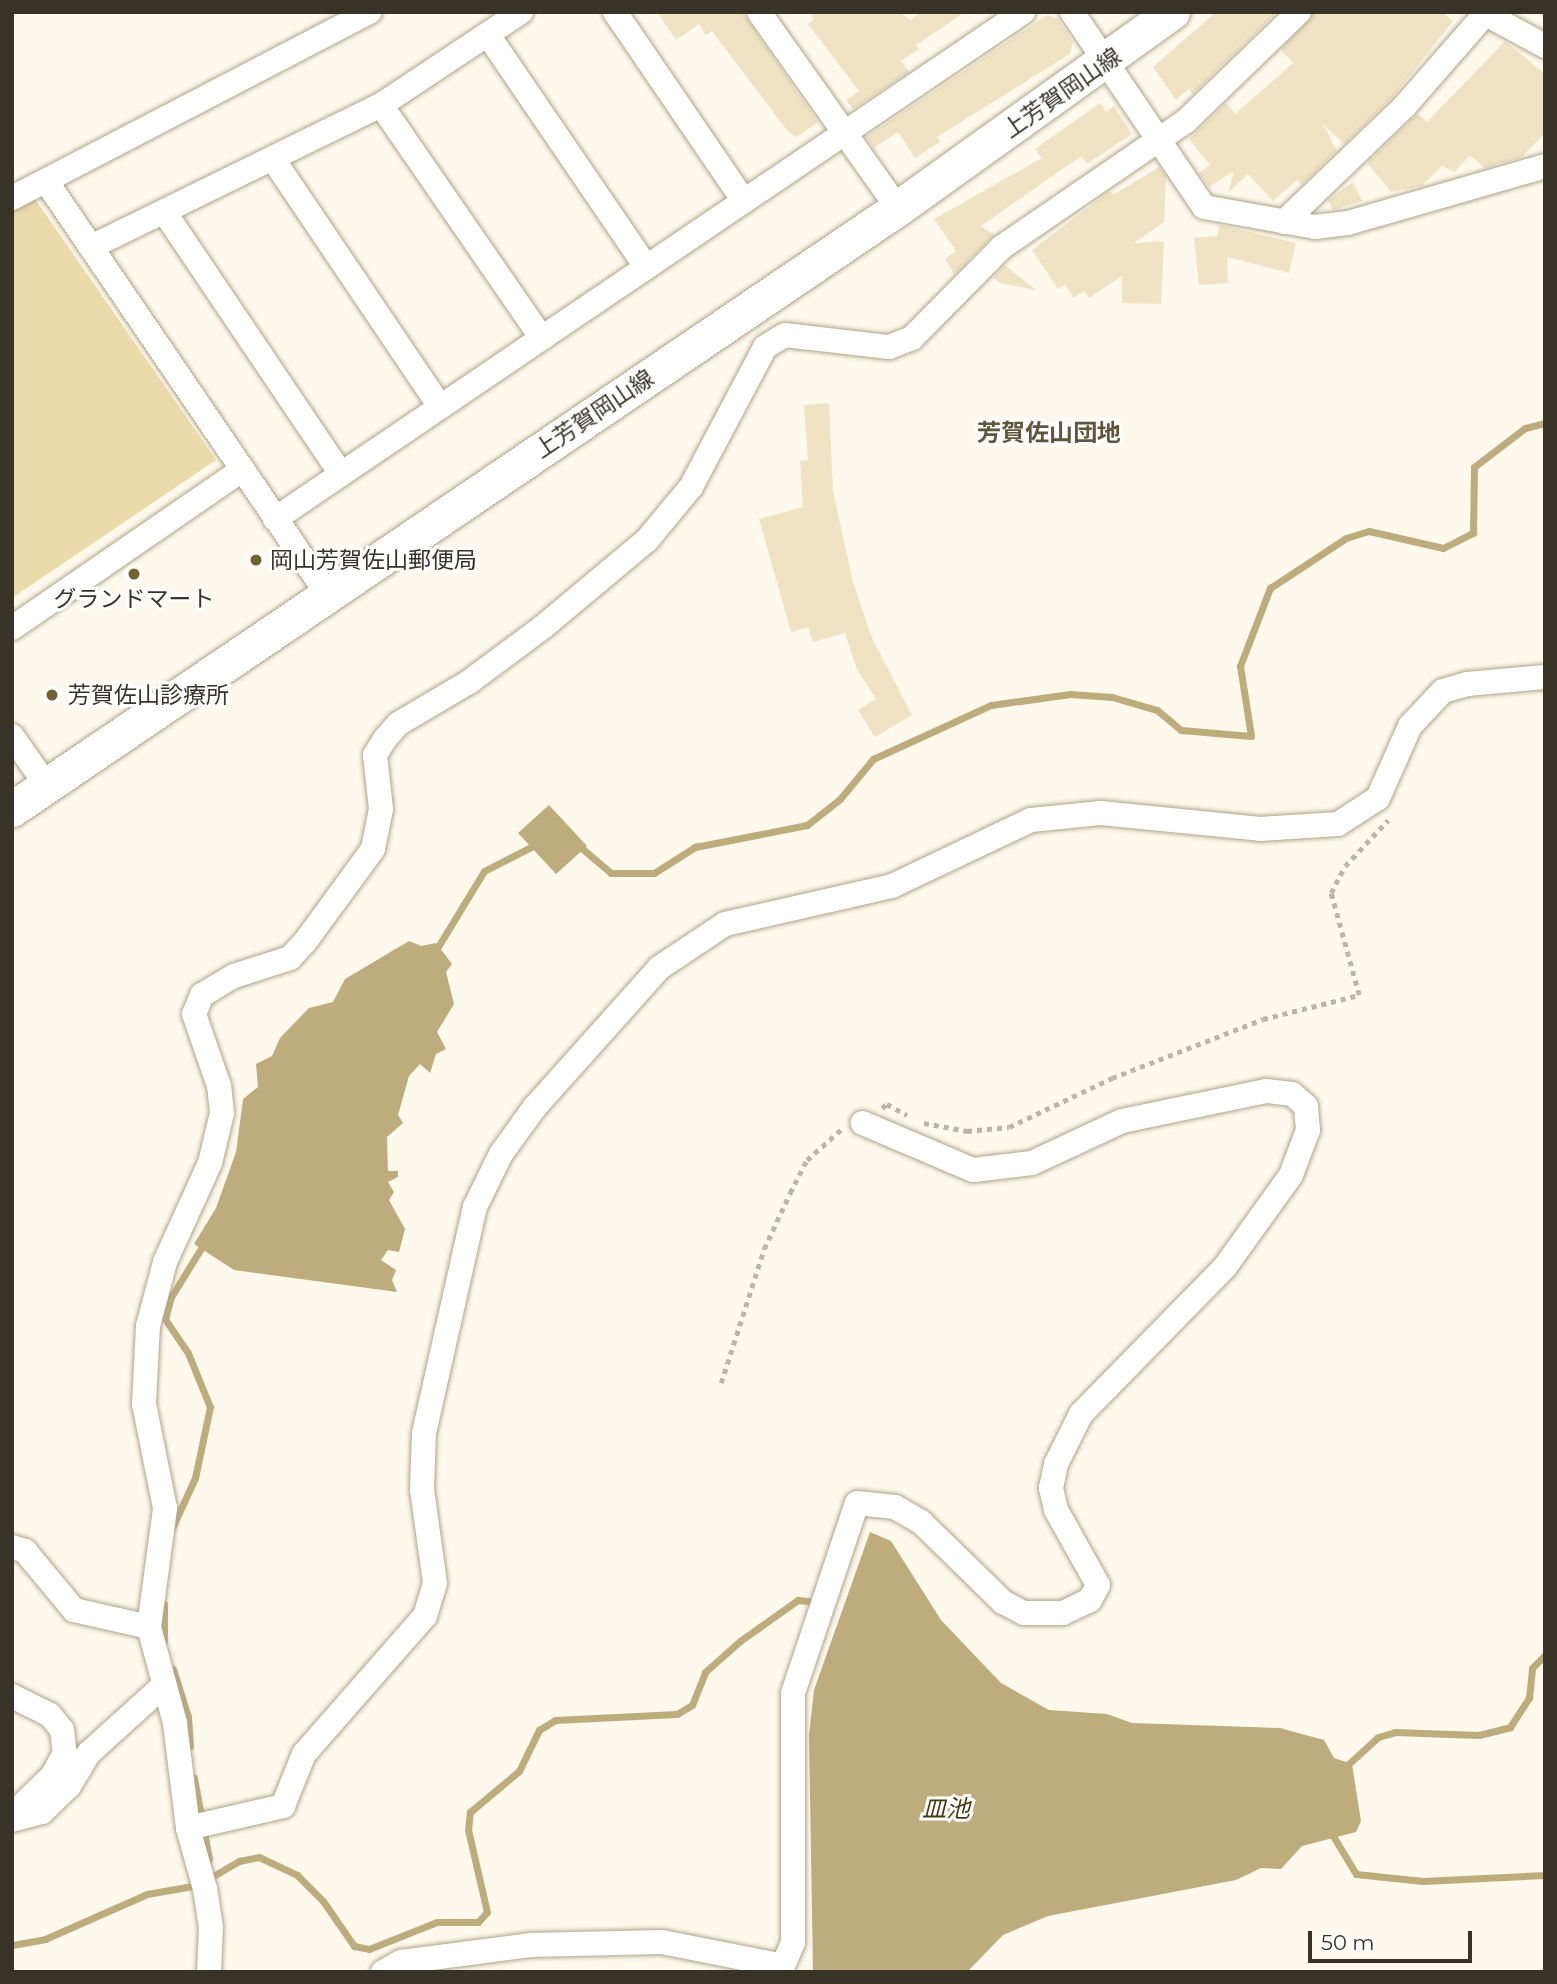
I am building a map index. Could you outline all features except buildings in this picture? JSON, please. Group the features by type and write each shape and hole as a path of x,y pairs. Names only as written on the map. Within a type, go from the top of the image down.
{"main road":[{"name":"上芳賀岡山線","path":"12,809 898,208 1107,64 1172,12"}],"street":[{"path":"12,198 369,12"},
{"path":"91,247 275,162 381,105 521,12"},
{"path":"615,12 744,201"},
{"path":"275,519 1023,12"},
{"path":"1072,12 1204,207 1284,222 1348,223 1545,166"},
{"path":"209,1972 211,1927 197,1825 175,1723 149,1627 165,1508 144,1404 148,1326 165,1262 210,1163 222,1113 219,1086 194,1014 202,995 234,976 290,958 305,942 373,849 381,809 375,755 385,739 398,723 469,682 543,627 647,540 702,468 765,347 785,335 880,347 912,338 1002,247 1196,113 1299,12"},
{"path":"1284,222 1404,107 1483,13 1545,46"},
{"path":"767,15 844,134 898,208"},
{"path":"488,35 646,267"},
{"path":"381,105 542,338"},
{"path":"275,162 440,407"},
{"path":"46,181 328,595"},
{"path":"165,213 341,474"},
{"path":"12,628 242,470"},
{"path":"197,1825 283,1806 304,1754 425,1616 435,1583 422,1489 424,1433 475,1208 501,1154 534,1108 659,968 724,924 892,886 1031,820 1101,813 1260,829 1338,824 1360,814 1381,790 1410,726 1443,691 1467,684 1545,677"},
{"path":"12,736 47,786"},
{"path":"383,1972 401,1962 530,1945 662,1942 783,1966 793,1942 793,1693 857,1503 895,1507 921,1522 1003,1602 1024,1613 1063,1613 1090,1600 1098,1585 1056,1510 1051,1488 1056,1464 1081,1414 1225,1267 1291,1175 1308,1130 1306,1106 1292,1094 1266,1091 1122,1121 1032,1163 973,1170 863,1124"},
{"path":"12,1547 24,1551 74,1610 149,1627"},
{"path":"12,1817 42,1812 69,1786 89,1753 163,1686"},
{"path":"12,1696 50,1715 62,1730 65,1753 52,1776 12,1817"}],"path":[{"path":"721,1383 764,1248 807,1160 827,1137 848,1124 863,1124 887,1104 920,1122 967,1131 1009,1127 1112,1078 1263,1019 1359,995 1331,893 1345,866 1395,812 1381,790"}],"shaded area":[{"path":"35,199 216,460 12,598 12,211"}],"water":[{"path":"549,805 587,846 556,874 518,833"},
{"path":"409,941 421,946 436,943 452,964 446,972 454,1004 437,1032 446,1049 436,1054 430,1073 420,1064 409,1076 398,1115 403,1123 387,1137 388,1171 398,1171 398,1177 388,1182 394,1192 389,1200 405,1229 399,1252 388,1250 381,1260 396,1270 392,1280 397,1292 234,1270 194,1244 216,1208 236,1152 243,1099 258,1087 256,1064 272,1056 280,1038 309,1008 333,1002 345,979"},
{"name":"皿池","path":"870,1532 891,1541 941,1620 1001,1683 1049,1710 1107,1714 1132,1723 1280,1728 1324,1740 1334,1758 1352,1764 1361,1821 1356,1832 1302,1846 1281,1869 1261,1868 1236,1880 1048,1916 1003,1935 967,1972 813,1972 809,1735 814,1690"}],"waterway":[{"path":"578,845 611,873 654,873 695,847 807,825 840,799 873,759 991,705 1070,694 1112,697 1157,710 1181,730 1251,736 1240,666 1270,588 1346,538 1369,531 1443,548 1473,533 1474,467 1525,428 1545,423"},
{"path":"433,955 484,871 539,843"},
{"path":"173,1526 195,1478 210,1407 188,1353 165,1319 171,1297 205,1242"},
{"path":"12,1945 45,1939 147,1894 198,1885 239,1861 259,1857 297,1875 323,1901 354,1946 369,1949 437,1922 478,1922 487,1912 468,1830 470,1812 519,1771 539,1730 555,1720 677,1714 692,1705 705,1672 740,1641 798,1600 817,1602"},
{"path":"164,1604 164,1641"},
{"path":"1343,1769 1378,1737 1395,1732 1479,1735 1510,1727 1529,1698 1532,1668 1545,1655"},
{"path":"173,1669 188,1717 190,1746"},
{"path":"194,1778 209,1859"},
{"path":"1330,1831 1356,1874 1423,1881 1545,1875"}],"place":[{"name":"岡山芳賀佐山郵便局","path":"256,560"},
{"name":"グランドマート","path":"134,574"},
{"name":"芳賀佐山診療所","path":"52,695"}],"district":[{"name":"芳賀佐山団地","path":"1049,433"}]}
